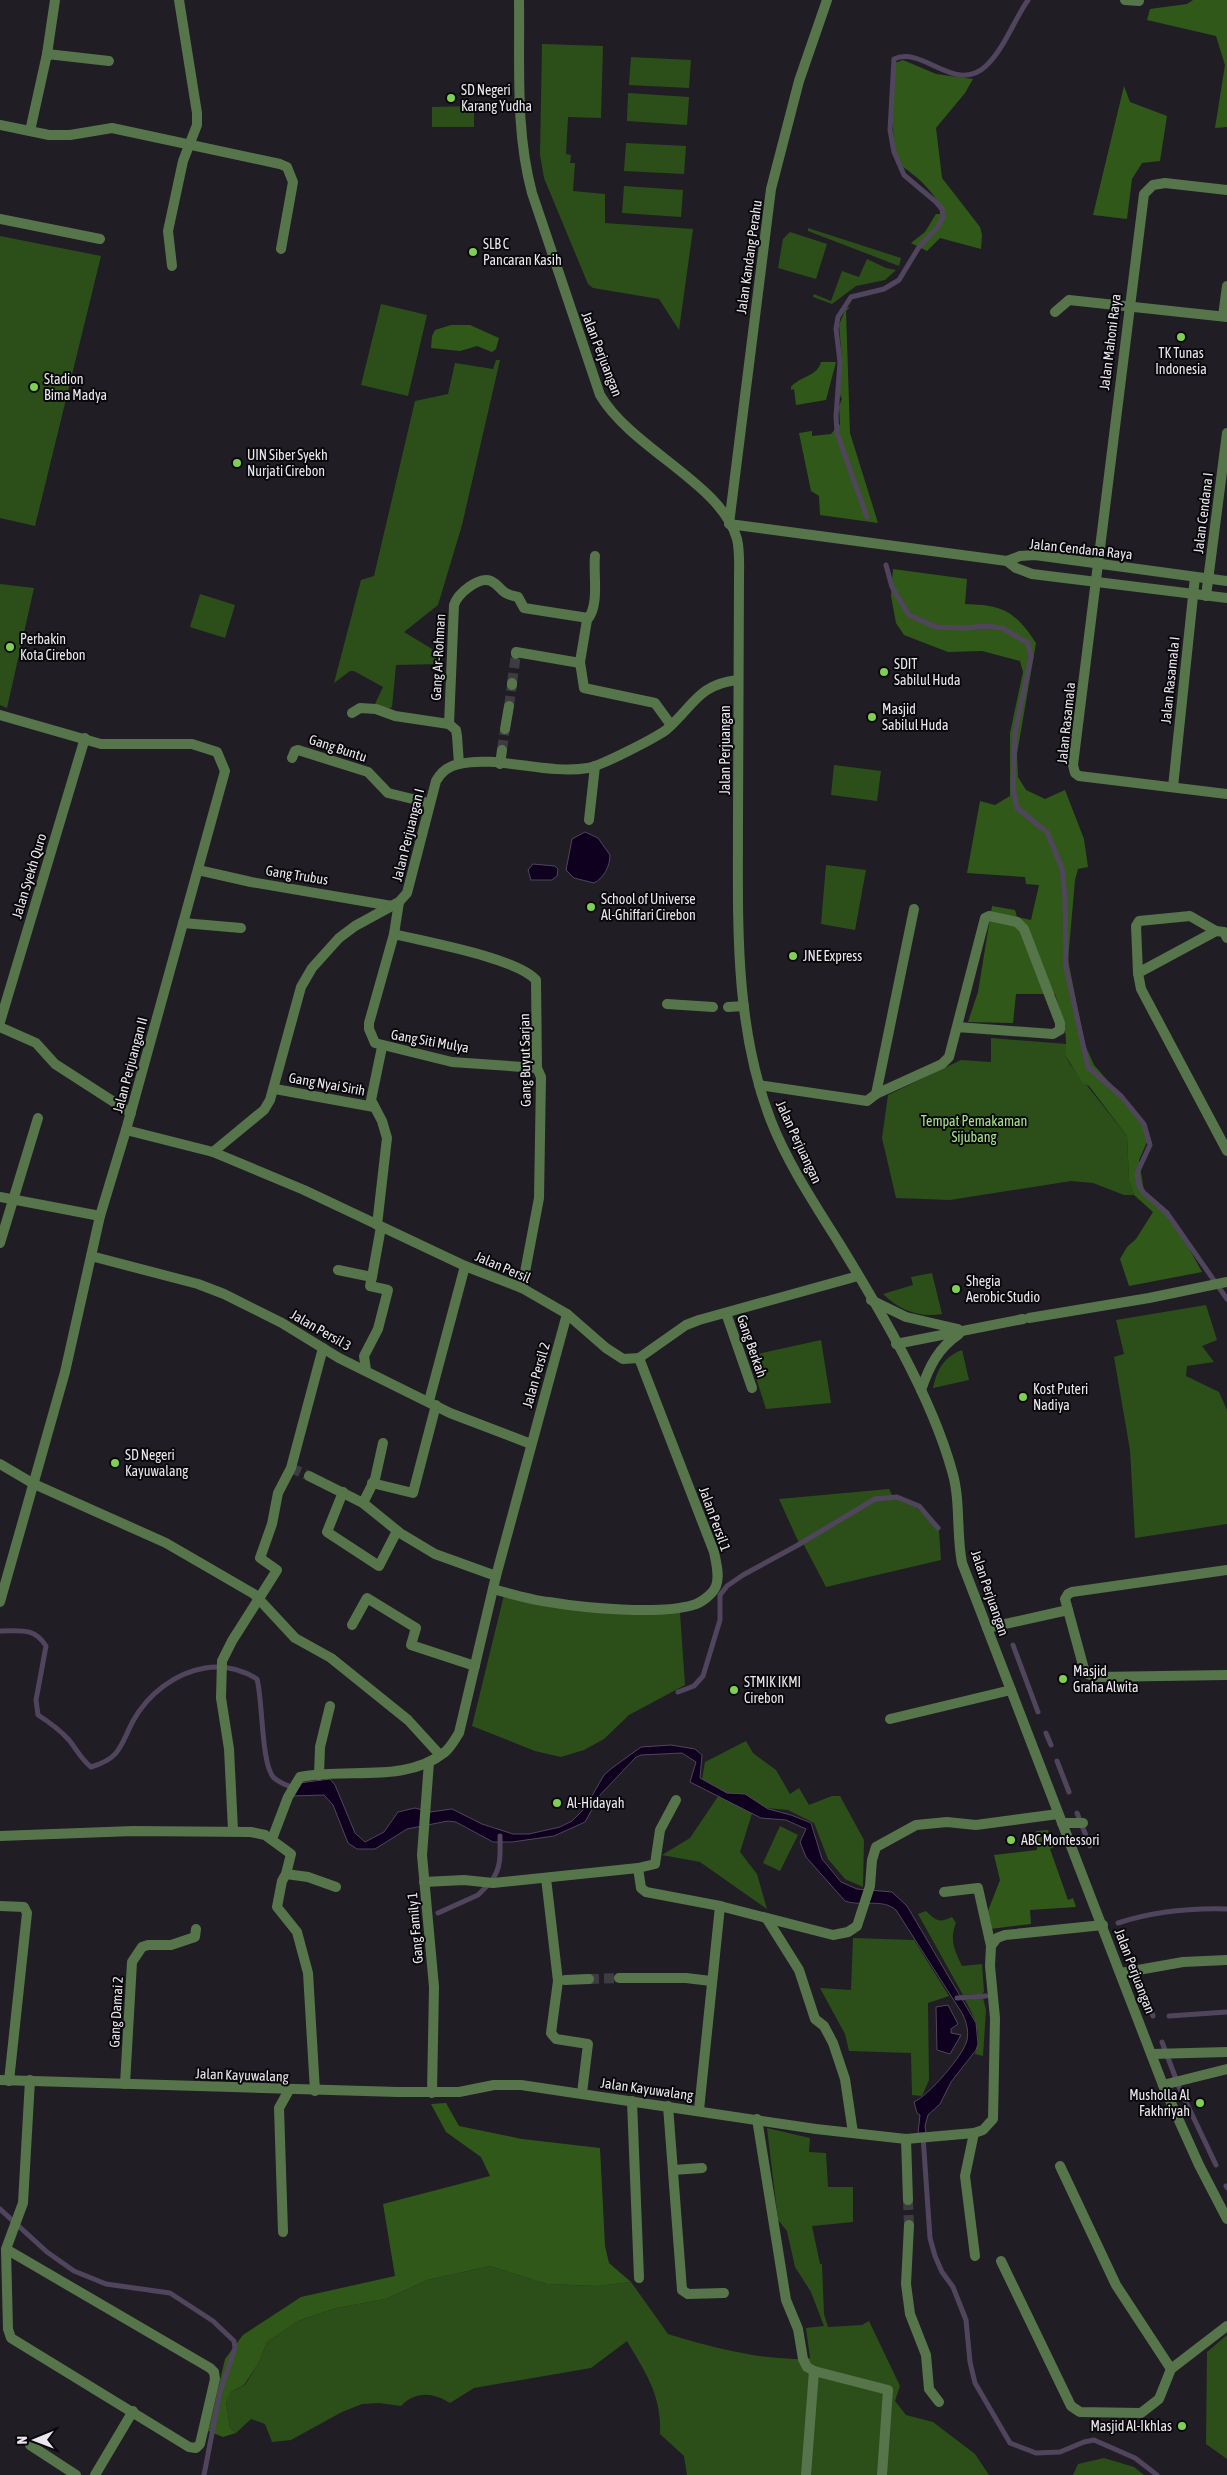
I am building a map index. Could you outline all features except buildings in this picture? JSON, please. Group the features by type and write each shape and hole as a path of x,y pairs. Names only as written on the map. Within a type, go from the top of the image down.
{"street":[{"path":"30,131 47,54 55,0"},
{"path":"172,266 168,231 183,161 197,125 197,113 179,0"},
{"name":"Jalan Perjuangan","path":"519,0 520,126 523,162 600,395 610,412 624,427 717,504 736,538 739,560 739,962 744,1006 760,1085 771,1121 790,1161 858,1276 921,1390 952,1471 959,1508 958,1540 962,1564 1103,1925 1163,2085 1199,2165 1227,2218"},
{"name":"Jalan Kandang Perahu","path":"729,524 771,189 799,81 826,0"},
{"path":"1125,0 1139,1"},
{"path":"47,54 108,62"},
{"path":"0,125 30,131 70,135 112,128 287,167 293,182 280,249"},
{"name":"Jalan Mahoni Raya","path":"1095,582 1128,307 1144,194 1153,185 1165,183 1227,190"},
{"path":"0,219 100,239"},
{"path":"1055,312 1069,300 1225,316 1227,286"},
{"name":"Jalan Cendana I","path":"1206,596 1227,433"},
{"path":"729,524 1007,561"},
{"path":"596,556 593,602 588,618 580,663 586,690 656,703 671,725"},
{"name":"Jalan Cendana Raya","path":"1007,561 1020,556 1035,556 1227,581"},
{"name":"Jalan Cendana Raya","path":"1007,561 1027,573 1227,598"},
{"name":"Jalan Rasamala I","path":"1173,787 1195,577"},
{"name":"Gang Ar-Rohman","path":"458,764 458,736 456,730 449,724 454,605 461,591 488,580 493,582 505,594 518,597 524,608 588,618"},
{"name":"Jalan Rasamala","path":"1095,582 1074,765 1075,772 1079,776 1227,794"},
{"path":"516,654 516,652 580,663"},
{"path":"458,764 500,764 561,770 595,766 662,732 705,690 725,681 738,680"},
{"path":"505,729 508,706"},
{"path":"352,713 360,708 376,709 395,716 449,724"},
{"name":"Jalan Perjuangan II","path":"0,715 101,744 192,744 218,754 225,771 131,1113 100,1216 65,1372 0,1602"},
{"name":"Jalan Syekh Quro","path":"0,1022 85,738"},
{"name":"Gang Buntu","path":"292,758 295,751 298,750 368,772 388,793 429,803"},
{"path":"500,764 502,750"},
{"name":"Jalan Perjuangan I","path":"395,904 407,894 411,884 429,803 440,775 458,764"},
{"path":"589,820 595,766"},
{"name":"Gang Trubus","path":"198,870 251,882 395,904"},
{"path":"214,1152 264,1110 275,1089 301,987 312,968 339,938 354,926 395,904"},
{"name":"Gang Siti Mulya","path":"395,904 394,934 368,1023 375,1044 452,1062 537,1068"},
{"path":"876,1094 914,909"},
{"path":"760,1085 867,1101 876,1094 942,1064 949,1057 985,918 989,916 1016,922 1024,929 1060,1023 1060,1030 1053,1034 957,1028"},
{"path":"1227,938 1224,932 1216,931 1190,916 1140,920 1136,926 1138,973 1141,989 1227,1151"},
{"path":"183,923 241,928"},
{"path":"1138,973 1216,931"},
{"name":"Gang Buyut Sarjan","path":"394,934 492,959 532,975 538,985 537,1068 541,1077 539,1198 522,1288"},
{"path":"667,1004 713,1007"},
{"path":"728,1008 744,1006"},
{"path":"0,1027 36,1043 56,1064 131,1113"},
{"path":"366,1370 364,1356 378,1329 388,1290 370,1286 379,1226 387,1138 382,1121 371,1100 382,1047"},
{"name":"Gang Nyai Sirih","path":"275,1089 374,1107"},
{"path":"0,1244 38,1118"},
{"name":"Jalan Persil","path":"126,1130 214,1152 304,1190 465,1266 522,1288 567,1314 606,1348 623,1359 639,1358"},
{"path":"0,1197 100,1216"},
{"name":"Jalan Persil 3","path":"91,1256 198,1284 224,1294 323,1348 476,1425 531,1444"},
{"path":"372,1483 413,1493 465,1266"},
{"path":"338,1270 372,1277"},
{"path":"639,1358 686,1325 858,1276"},
{"path":"896,1344 1026,1318 1227,1282"},
{"path":"871,1300 906,1317 964,1330"},
{"name":"Gang Berkah","path":"726,1313 752,1388"},
{"name":"Jalan Persil 2","path":"440,1756 447,1751 459,1733 496,1576 567,1314"},
{"path":"921,1390 928,1371 939,1351 949,1340 964,1330"},
{"path":"233,1830 229,1748 223,1720 222,1661 232,1641 276,1570 260,1558 272,1524 278,1493 291,1468 323,1348"},
{"name":"Jalan Persil 1","path":"493,1590 548,1602 594,1607 656,1609 694,1605 707,1597 716,1586 718,1576 714,1552 639,1358"},
{"path":"363,1503 372,1483 382,1443"},
{"path":"0,1464 34,1484 166,1543 259,1598 295,1638 330,1658 408,1720 440,1756 429,1762 373,1773 300,1777 288,1797 272,1839"},
{"path":"309,1476 363,1503 398,1531 435,1554 496,1576"},
{"path":"343,1492 327,1532 379,1566 398,1531"},
{"path":"1227,1570 1072,1592 1065,1599 1084,1669 1088,1674 1096,1677 1227,1675"},
{"path":"352,1625 367,1598 416,1628 411,1645 475,1666"},
{"path":"987,1628 1068,1610"},
{"path":"890,1719 1011,1690"},
{"path":"319,1775 320,1747 330,1706"},
{"name":"Gang Family 1","path":"429,1762 423,1829 424,1882 434,1987 432,2093"},
{"path":"424,1882 464,1880 493,1883 638,1868 655,1864 660,1830 676,1800"},
{"path":"638,1868 641,1888 646,1892 720,1906 833,1935 848,1932 857,1926 870,1886 872,1860 876,1847 916,1825 948,1822 976,1825 1060,1818 1083,1823"},
{"path":"0,1836 133,1831 233,1830 251,1832 272,1839 291,1854 286,1874 282,1881 277,1907 297,1932 308,1973 315,2090"},
{"path":"286,1874 308,1877 336,1887"},
{"path":"546,1878 562,1981 551,2033 556,2039 588,2044 582,2093"},
{"path":"944,1892 978,1888 991,1946 990,1966 995,2018 993,2118 983,2130 974,2133 965,2176 975,2256"},
{"path":"0,1906 24,1907 27,1913 5,2081"},
{"path":"699,2110 720,1906"},
{"path":"767,1919 799,1970 815,2019 824,2026 833,2043 845,2079 853,2133"},
{"path":"991,1946 997,1938 1005,1935 1103,1925"},
{"name":"Gang Damai 2","path":"125,2084 132,1962 142,1947 148,1944 171,1945 191,1939 195,1937 196,1930"},
{"path":"1121,1973 1183,1962 1227,1960"},
{"path":"620,1978 686,1978 711,1981"},
{"path":"562,1981 589,1979"},
{"path":"1152,2054 1227,2052"},
{"path":"1163,2085 1227,2069"},
{"path":"6,2249 214,2372 215,2379 200,2444 196,2448 189,2447 11,2338 8,2329 6,2249 23,2203 30,2080"},
{"name":"Jalan Kayuwalang","path":"5,2081 30,2080 289,2090 432,2093 458,2092 504,2085 582,2093 853,2133 908,2139 974,2133"},
{"path":"283,2232 279,2108 289,2090"},
{"path":"632,2101 639,2278"},
{"path":"668,2106 682,2290 688,2294 724,2293"},
{"path":"757,2119 786,2300 798,2329 804,2358 808,2366 814,2371 888,2390 882,2475"},
{"path":"908,2139 908,2200"},
{"path":"1060,2166 1116,2285 1171,2369"},
{"path":"673,2170 702,2168"},
{"path":"909,2225 906,2284 910,2314 926,2355 929,2389 939,2402"},
{"path":"1001,2261 1075,2410 1141,2413 1159,2400 1171,2369 1227,2326"},
{"path":"806,2475 814,2371"},
{"path":"95,2475 133,2411"},
{"path":"30,2445 76,2475"}],"green space":[{"path":"1193,0 1227,0 1227,127 1215,128 1225,65 1216,36 1147,20 1150,9 1187,4"},
{"path":"542,44 603,46 601,118 568,117 566,154 571,155 570,163 575,163 573,191 605,194 605,223 693,229 679,330 659,299 593,288 588,284 544,178 540,155"},
{"path":"631,57 691,60 689,88 629,85"},
{"path":"903,60 936,74 973,79 965,93 936,128 942,178 980,227 982,235 981,249 940,238 927,251 911,243 925,232 936,214 945,214 931,192 902,166 897,156 893,131 895,63"},
{"path":"1124,86 1130,102 1167,116 1160,161 1142,163 1132,179 1127,219 1093,215"},
{"path":"628,93 689,97 687,125 627,121"},
{"path":"474,106 474,127 432,127 432,107"},
{"path":"626,143 686,146 684,174 624,171"},
{"path":"624,186 683,190 681,217 622,213"},
{"path":"808,228 901,258 899,266 808,231"},
{"path":"790,232 827,244 816,279 778,268 783,239"},
{"name":"Stadion Bima Madya","path":"0,236 101,256 35,526 0,518"},
{"path":"867,259 886,268 896,270 885,280 856,286 832,304 813,297 814,294 831,301 842,271 859,277"},
{"path":"381,304 427,315 408,396 361,385"},
{"path":"850,307 846,311 850,433 878,523 820,515 819,496 811,491 799,433 812,431 812,436 831,434 840,424 839,406 842,399 839,393 842,360 839,325 846,308"},
{"path":"451,325 470,325 499,338 496,349 492,352 477,346 460,351 431,348 432,336 435,330"},
{"path":"496,360 500,360 462,525 438,605 404,632 442,655 440,664 396,665 392,707 389,709 375,704 383,687 354,671 350,671 334,683 361,580 374,576 415,401 448,394 455,363 493,369"},
{"path":"821,362 836,362 826,400 796,405 794,389 791,390 791,387 816,371"},
{"path":"893,569 967,579 965,604 989,606 1007,612 1021,624 1036,643 1017,754 1018,777 1026,790 1045,799 1065,790 1084,839 1088,867 1078,869 1075,880 1068,960 1085,1045 1094,1065 1138,1115 1148,1140 1139,1160 1144,1191 1169,1212 1202,1272 1129,1286 1120,1259 1127,1247 1136,1239 1153,1212 1134,1195 1129,1181 1127,1136 1089,1086 1083,1083 1065,1055 1065,1032 1055,994 1016,994 1013,1023 968,1022 978,992 992,906 1015,910 1017,917 1031,920 1039,885 1026,884 1025,877 967,873 980,801 995,805 1010,796 1010,733 1023,672 1020,661 982,651 948,652 904,635 896,623 891,596"},
{"name":"Perbakin Kota Cirebon","path":"0,584 34,588 7,708 0,705"},
{"path":"200,594 235,605 225,638 190,627"},
{"path":"834,765 881,771 877,801 831,795"},
{"path":"826,865 866,870 855,930 821,924"},
{"name":"Tempat Pemakaman Sijubang","path":"991,1038 1067,1044 1065,1055 1070,1064 1127,1136 1129,1181 1134,1195 1124,1195 1093,1183 1071,1181 950,1200 896,1198 882,1138 888,1095 961,1060 991,1062"},
{"path":"932,1273 942,1314 925,1315 910,1312 883,1294 913,1285 911,1277"},
{"path":"1206,1305 1217,1340 1202,1346 1214,1362 1187,1366 1186,1376 1219,1392 1227,1410 1227,1524 1135,1538 1130,1450 1114,1357 1124,1354 1116,1320"},
{"path":"821,1340 831,1403 766,1409 749,1356"},
{"path":"962,1350 969,1380 933,1388 942,1364 950,1356"},
{"path":"889,1489 892,1495 915,1506 939,1531 941,1560 826,1587 804,1545 798,1541 779,1499"},
{"path":"504,1595 593,1612 680,1613 685,1685 629,1715 604,1739 584,1750 561,1757 535,1751 472,1726"},
{"path":"746,1741 753,1753 776,1770 790,1794 799,1788 809,1805 832,1796 840,1796 864,1840 863,1887 845,1879 828,1859 814,1823 788,1810 754,1807 740,1852 757,1874 767,1909 700,1862 662,1855 690,1838 719,1795 701,1785 705,1762"},
{"path":"780,1826 798,1835 780,1871 763,1863"},
{"path":"1048,1830 1054,1847 1050,1849 1068,1900 1073,1898 1076,1907 1030,1910 1031,1924 990,1929 988,1911 1000,1880 994,1855 1037,1850 1036,1831"},
{"path":"926,1911 938,1920 952,1917 956,1923 953,1935 954,1945 962,1966 982,1964 984,1992 982,1994 963,1995 918,1914"},
{"path":"853,1938 914,1940 949,1996 928,2003 929,2080 922,2096 912,2095 911,2053 849,2051 845,2034 820,1988 851,1990"},
{"path":"983,1998 986,2010 983,2056 975,2054 978,2040 977,2026 965,2000"},
{"path":"446,2103 459,2126 522,2139 600,2148 605,2246 609,2263 631,2282 598,2286 547,2284 490,2266 427,2280 386,2299 336,2308 298,2321 267,2342 258,2364 244,2385 231,2392 226,2401 230,2428 236,2433 223,2437 208,2431 225,2359 243,2335 301,2297 395,2276 383,2204 490,2176 481,2157 446,2132 431,2104"},
{"path":"767,2128 810,2138 809,2152 826,2153 828,2187 853,2187 853,2222 812,2226 820,2264 822,2264 824,2314 828,2327 862,2325 869,2321 900,2386 895,2401 906,2415 933,2422 975,2454 989,2475 687,2475 684,2456 660,2434 658,2407 651,2384 627,2341 591,2368 474,2388 450,2403 431,2395 424,2395 412,2398 401,2406 379,2403 362,2404 342,2412 291,2440 272,2442 265,2424 251,2419 236,2433 230,2428 226,2400 231,2392 245,2385 258,2364 267,2342 298,2321 336,2308 386,2299 427,2280 490,2266 547,2284 598,2286 631,2282 668,2334 701,2344 758,2356 794,2359 810,2358 806,2328 824,2326 811,2292 795,2267 787,2231 778,2220"},
{"path":"1227,2335 1227,2459 1206,2444 1207,2352"},
{"path":"1104,2458 1134,2467 1144,2475 1073,2475 1078,2464"}],"shaded area":[{"path":"585,832 598,838 610,855 606,871 594,883 574,878 566,870 572,839"},
{"path":"533,864 555,866 558,869 557,876 552,880 531,880 528,870"},
{"path":"671,1745 695,1749 702,1755 700,1778 727,1793 745,1794 768,1809 811,1823 822,1859 841,1882 857,1889 892,1892 907,1906 976,2023 978,2044 976,2050 951,2082 940,2104 928,2115 925,2126 926,2133 918,2133 920,2115 917,2113 914,2102 928,2092 953,2065 964,2047 968,2036 966,2022 962,2013 896,1910 885,1904 851,1903 845,1901 806,1857 800,1842 806,1829 786,1820 761,1818 690,1782 696,1762 682,1753 641,1755 636,1757 600,1795 585,1822 554,1836 512,1842 493,1842 456,1822 448,1821 407,1829 375,1849 357,1849 348,1843 333,1805 324,1795 291,1796 299,1783 330,1779 335,1785 355,1833 365,1842 384,1832 398,1812 415,1808 430,1812 452,1809 482,1824 513,1834 529,1834 560,1827 572,1821 585,1808 604,1775 641,1747"},
{"path":"948,2005 958,2024 951,2029 951,2033 961,2035 950,2054 937,2050 936,2007"}],"waterway":[{"path":"867,517 837,433 836,416 840,362 836,329 838,317 851,297 884,289 899,280 919,247 937,228 943,217 942,209 936,202 904,175 894,152 890,130 894,59 916,58 952,73 963,75 975,73 987,65 999,50 1028,0"},
{"path":"886,565 892,587 909,615 936,627 965,628 986,626 1002,628 1028,643 1031,657 1015,733 1013,787 1017,808 1047,832 1062,868 1065,897 1066,967 1088,1067 1121,1096 1144,1124 1150,1145 1137,1173 1139,1186 1144,1193 1167,1213 1227,1299"},
{"path":"678,1692 694,1686 703,1676 720,1620 720,1595 727,1586 743,1575 875,1499 897,1497 919,1506 938,1528"},
{"path":"0,1631 26,1631 37,1636 46,1646 36,1700 38,1715 66,1736 91,1767 108,1760 114,1755 146,1702 163,1686 173,1680 194,1671 212,1667 239,1670 257,1679 264,1747 270,1771 274,1778 295,1788"},
{"path":"1013,1645 1038,1712"},
{"path":"1046,1733 1051,1745"},
{"path":"1057,1761 1069,1792"},
{"path":"1077,1813 1090,1846"},
{"path":"492,1880 499,1864 500,1836"},
{"path":"438,1913 478,1895 488,1885"},
{"path":"1118,1923 1144,1916 1172,1912 1227,1909"},
{"path":"1132,1960 1153,2016"},
{"path":"957,1998 986,1996"},
{"path":"1169,2016 1227,2012"},
{"path":"1162,2042 1179,2087 1216,2165"},
{"path":"923,2136 930,2238 935,2256 942,2272 953,2287 966,2320 970,2362 975,2383 1010,2443 1036,2453 1060,2452 1094,2440 1135,2458 1157,2475"},
{"path":"0,2209 47,2252 74,2271 106,2284 170,2293 213,2321 234,2341 235,2348 220,2392 204,2475"}],"tunnel":[{"path":"512,683 516,654"},
{"path":"509,706 512,685"},
{"path":"502,750 505,729"},
{"path":"291,1468 309,1476"},
{"path":"589,1979 619,1978"},
{"path":"908,2200 909,2225"}],"place":[{"name":"SD Negeri Karang Yudha","path":"451,98"},
{"name":"SLB C Pancaran Kasih","path":"473,252"},
{"name":"TK Tunas Indonesia","path":"1181,337"},
{"name":"Stadion Bima Madya","path":"34,387"},
{"name":"UIN Siber Syekh Nurjati Cirebon","path":"237,463"},
{"name":"Perbakin Kota Cirebon","path":"10,647"},
{"name":"SDIT Sabilul Huda","path":"884,672"},
{"name":"Masjid Sabilul Huda","path":"872,717"},
{"name":"School of Universe Al-Ghiffari Cirebon","path":"591,907"},
{"name":"JNE Express","path":"793,956"},
{"name":"Shegia Aerobic Studio","path":"956,1289"},
{"name":"Kost Puteri Nadiya","path":"1023,1397"},
{"name":"SD Negeri Kayuwalang","path":"115,1463"},
{"name":"Masjid Graha Alwita","path":"1063,1679"},
{"name":"STMIK IKMI Cirebon","path":"734,1690"},
{"name":"Al-Hidayah","path":"557,1803"},
{"name":"ABC Montessori","path":"1011,1840"},
{"name":"Musholla Al Fakhriyah","path":"1200,2103"},
{"name":"Masjid Al-Ikhlas","path":"1182,2426"}]}
